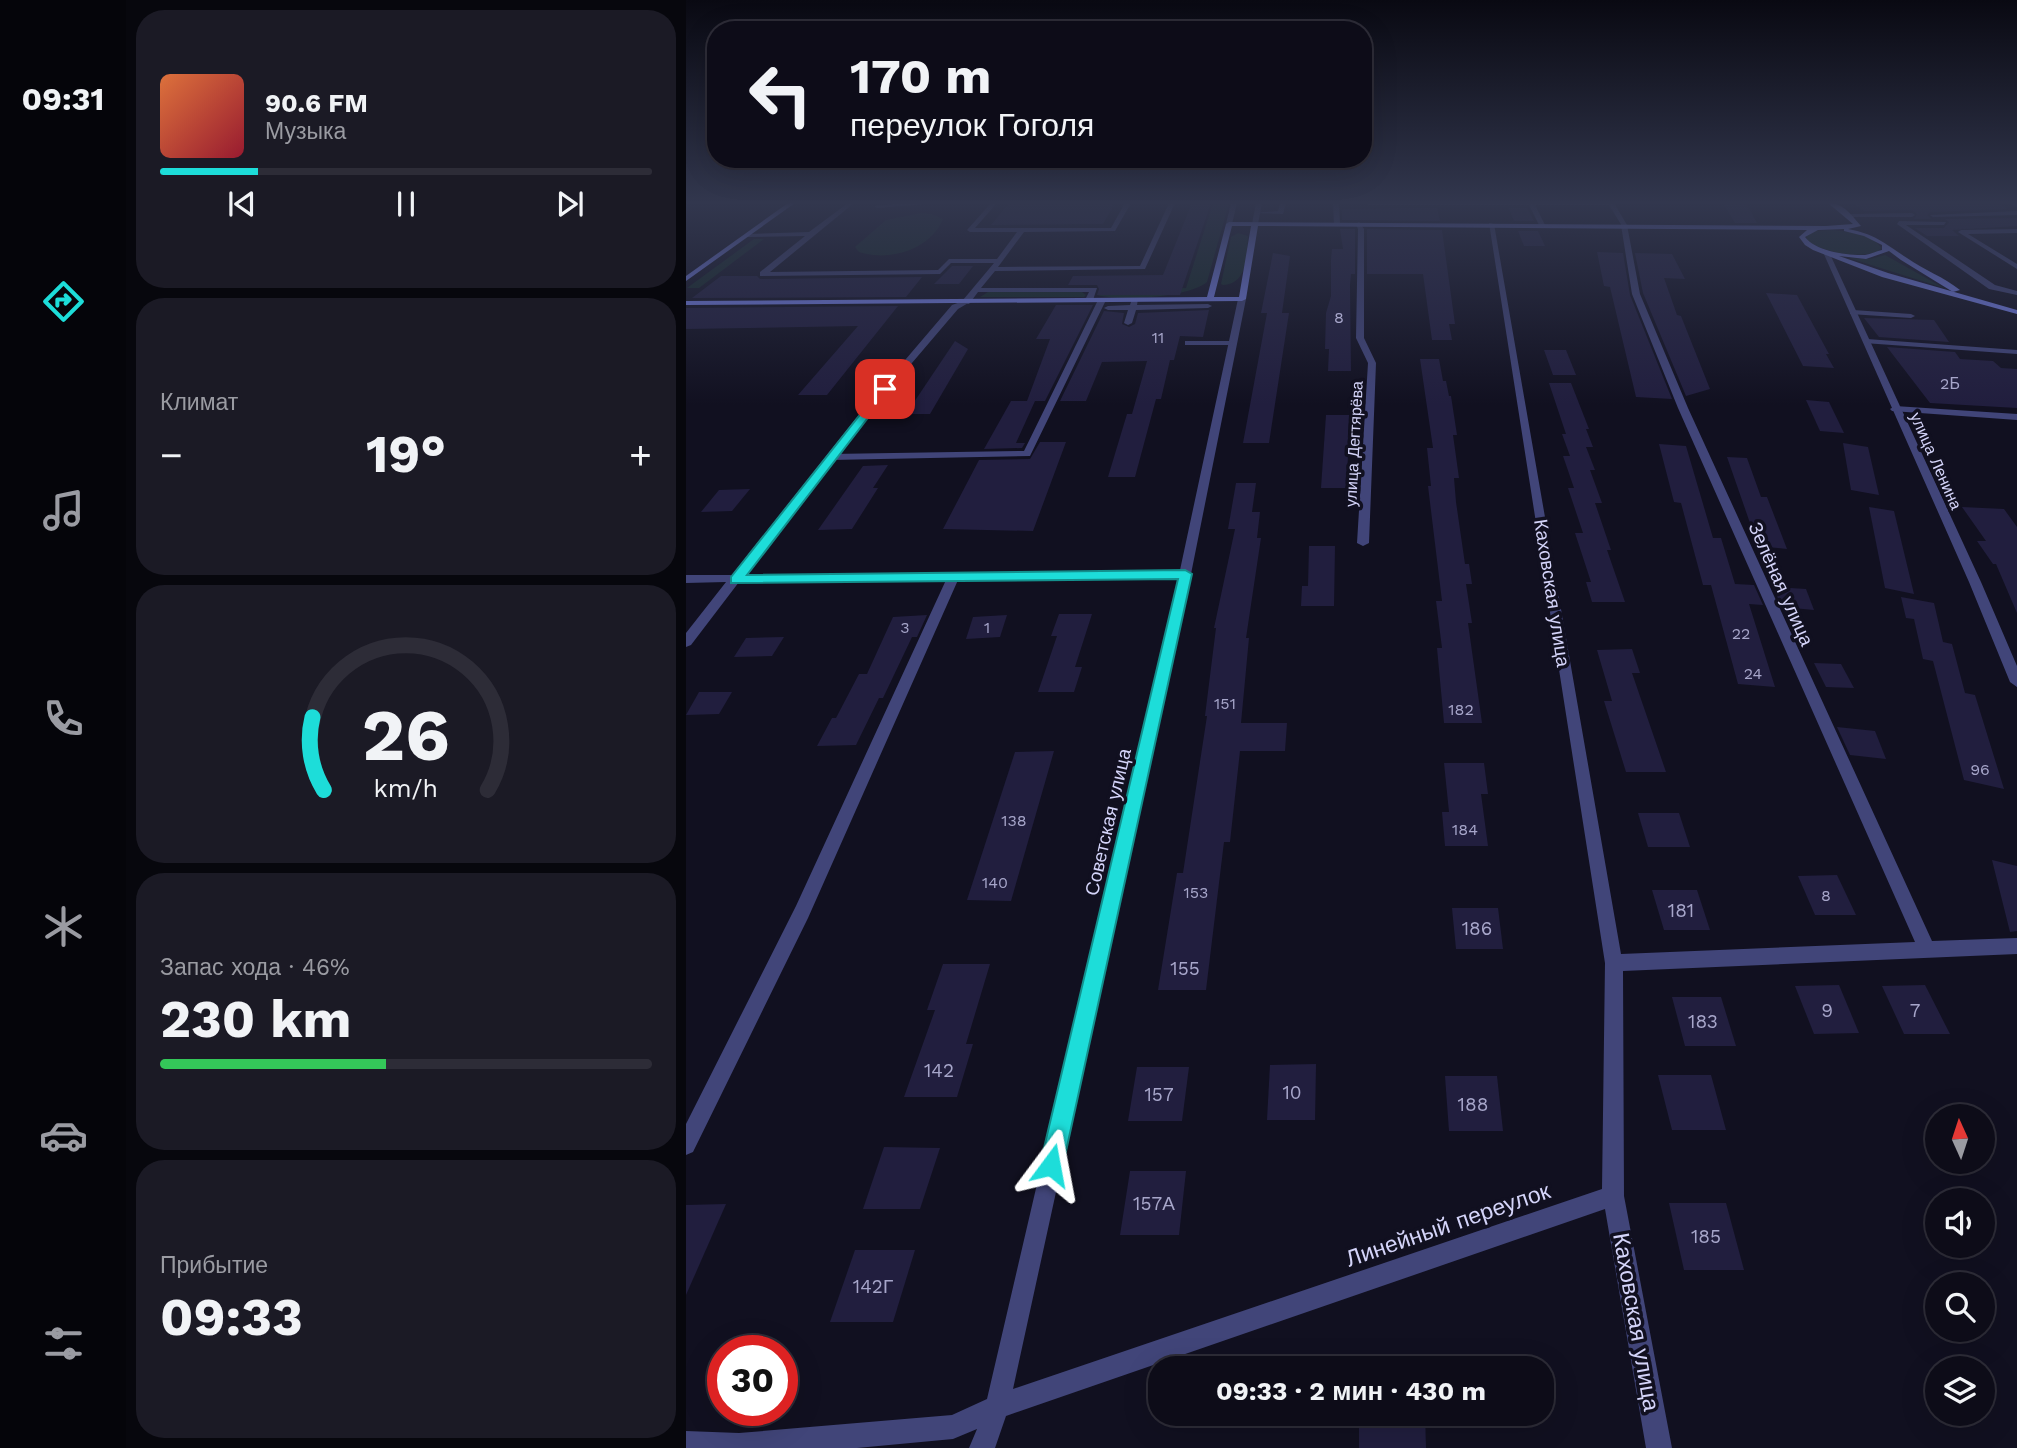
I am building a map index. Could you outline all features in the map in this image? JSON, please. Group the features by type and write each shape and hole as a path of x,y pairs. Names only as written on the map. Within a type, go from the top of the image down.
{"main road":[{"path":"1217,271 1209,303 1242,299"},
{"name":"Советская улица","path":"1242,299 1247,271"},
{"path":"1874,271 2017,312"},
{"path":"1925,271 1948,286 1999,307"},
{"path":"686,303 1089,300 1105,304"}],"street":[{"path":"767,271 763,274 941,271"},
{"path":"686,642 831,457 955,307 966,302 992,271"},
{"name":"улица Дегтярёва","path":"1361,271 1360,338 1372,363 1363,543"},
{"name":"Каховская улица","path":"1499,271 1614,963"},
{"name":"Зелёная улица","path":"1632,271 1636,294 1682,408 1928,951"},
{"name":"улица Ленина","path":"1834,271 1975,582 2017,682"},
{"path":"1968,271 1992,287 2017,293"},
{"path":"975,290 1094,290 1089,300"},
{"name":"Советская улица","path":"982,1448 997,1407 1185,574 1242,299"},
{"path":"831,457 1027,454 1105,304 1209,303"},
{"path":"1128,323 1134,304"},
{"path":"1853,312 1912,316"},
{"path":"1867,341 2017,352"},
{"path":"1188,343 1233,343"},
{"path":"1895,408 2017,417"},
{"path":"686,579 1185,574"},
{"path":"686,1145 802,912 953,578"},
{"path":"1613,1196 1614,963 2017,946"},
{"name":"Каховская улица","path":"1613,1196 1659,1448"},
{"name":"Линейный переулок","path":"686,1444 739,1446 953,1427 997,1407 1613,1196"}],"green space":[{"path":"711,271 722,271 699,288 687,288"},
{"path":"1192,271 1210,271 1207,282 1185,292 1153,297 1121,298 1097,295 1101,289 1186,288"},
{"path":"1224,271 1242,271 1237,280 1221,284"},
{"path":"1889,271 1913,271 1944,288"},
{"path":"988,292 1082,292 1086,295 980,297"}],"building":[{"path":"947,271 969,271 959,284 934,284"},
{"path":"1165,271 1188,271 1180,295 1097,295 1097,285 1068,285 1073,276 1163,275"},
{"path":"1269,271 1288,271 1282,313 1289,313 1269,443 1243,443 1267,313 1261,313"},
{"path":"1331,271 1355,271 1355,274 1351,274 1350,285 1351,371 1328,371 1329,349 1325,349 1326,313 1331,296"},
{"path":"1367,271 1448,271 1455,324 1449,324 1452,340 1432,340 1423,274 1367,274"},
{"path":"1601,271 1626,271 1630,295 1672,399 1636,397 1610,287 1604,286"},
{"path":"1639,271 1681,271 1685,279 1664,278 1677,315 1681,316 1710,389 1686,396 1643,293"},
{"path":"721,276 757,276 760,279 922,277 906,297 692,298"},
{"path":"1766,293 1797,295 1834,368 1803,366"},
{"path":"1056,305 1093,305 1045,401 1035,401 1016,443 1025,443 1022,448 984,449 1011,401 1027,401 1050,339 1036,339"},
{"path":"898,306 827,395 798,395 858,326 686,329 686,308"},
{"path":"1209,310 1203,337 1180,336 1174,360 1170,360 1161,399 1156,399 1135,477 1108,477 1127,414 1132,414 1147,361 1102,362 1086,401 1060,401 1104,311 1124,313 1122,324 1129,327 1135,324 1138,313"},
{"path":"1864,318 1934,320 1949,342 1879,337"},
{"path":"955,341 968,349 930,414 906,414"},
{"path":"1887,347 1955,352 1960,359 1993,361 2001,368 2017,369 2017,408 1930,403"},
{"path":"1544,350 1566,350 1576,375 1553,375"},
{"path":"1420,359 1439,359 1443,381 1446,381 1451,396 1457,435 1453,435 1459,478 1454,478 1456,502 1465,564 1469,564 1472,584 1466,584 1472,623 1468,623 1482,723 1444,723 1437,648 1442,648 1436,601 1442,601 1428,486 1431,486 1427,448 1433,448"},
{"path":"1549,383 1571,383 1589,429 1586,429 1593,447 1586,447 1595,470 1590,470 1602,503 1595,503 1611,550 1607,550 1625,602 1592,602 1586,582 1591,582 1575,533 1583,533 1568,488 1574,488 1563,456 1570,456 1562,434 1566,434"},
{"path":"1806,400 1829,402 1844,433 1820,431"},
{"path":"1326,415 1349,415 1347,488 1321,488"},
{"path":"1040,442 1066,442 1033,531 943,529 979,460 1030,459"},
{"path":"1843,443 1868,447 1879,495 1851,490"},
{"path":"1659,444 1686,446 1713,538 1721,538 1735,584 1754,585 1763,605 1749,604 1775,687 1738,684 1711,585 1703,585 1681,503 1674,502"},
{"path":"1727,457 1747,458 1761,497 1767,497 1787,549 1758,546"},
{"path":"888,465 873,488 878,488 852,529 818,530 863,466"},
{"path":"1236,483 1256,483 1252,512 1260,512 1257,538 1261,538 1246,638 1249,638 1241,723 1287,723 1285,751 1240,751 1230,842 1224,842 1206,990 1158,990 1177,873 1183,873 1207,716 1214,628 1235,529 1228,529"},
{"path":"750,489 732,511 701,512 719,490"},
{"path":"1869,507 1894,511 1914,594 1885,588"},
{"path":"1962,507 2004,509 2017,527 2017,613 1996,564 1993,564 1977,541 1986,541"},
{"path":"1309,546 1335,546 1334,606 1301,606 1302,586 1308,586"},
{"path":"1773,587 1806,589 1814,610 1782,607"},
{"path":"1901,597 1934,603 1943,642 1952,644 1965,693 1975,695 2004,789 1964,780 1933,661 1923,659 1914,619 1906,618"},
{"path":"1059,614 1092,614 1075,667 1082,667 1074,692 1038,692 1057,636 1051,636"},
{"path":"927,615 917,637 912,637 883,698 879,698 856,745 817,746 832,718 836,718 859,674 867,674 893,617"},
{"path":"1007,615 1000,637 966,639 973,617"},
{"path":"784,637 772,656 734,657 746,638"},
{"path":"1632,649 1640,673 1632,673 1666,772 1626,772 1604,701 1612,701 1597,650"},
{"path":"1814,663 1841,664 1854,688 1826,687"},
{"path":"699,692 732,692 719,714 686,715"},
{"path":"1837,727 1875,731 1886,759 1850,755"},
{"path":"1054,751 1011,901 967,900 1015,752"},
{"path":"1444,763 1484,763 1488,794 1481,794 1488,846 1445,846 1442,812 1449,812"},
{"path":"1638,813 1679,813 1690,847 1648,847"},
{"path":"1992,860 2017,866 2017,931 2010,932"},
{"path":"1837,875 1856,915 1815,915 1798,876"},
{"path":"1652,890 1697,890 1710,930 1664,930"},
{"path":"1452,908 1498,908 1503,949 1456,949"},
{"path":"943,964 990,964 966,1044 973,1044 957,1097 904,1097 935,1010 927,1010"},
{"path":"1839,985 1859,1033 1814,1034 1795,986"},
{"path":"1925,985 1950,1034 1904,1034 1882,986"},
{"path":"1672,997 1721,997 1736,1046 1685,1046"},
{"path":"1316,1064 1315,1120 1267,1120 1270,1065"},
{"path":"1137,1067 1189,1067 1182,1121 1128,1121"},
{"path":"1658,1075 1711,1075 1726,1130 1672,1130"},
{"path":"1445,1076 1497,1076 1503,1131 1449,1131"},
{"path":"884,1147 940,1148 920,1209 863,1209"},
{"path":"1130,1171 1186,1171 1179,1235 1120,1235"},
{"path":"1669,1203 1726,1203 1744,1270 1684,1270"},
{"path":"726,1204 686,1295 686,1205"},
{"path":"855,1250 915,1250 893,1322 830,1322"},
{"path":"1359,1426 1425,1426 1426,1448 1359,1448"}],"route":[{"path":"885,389 736,580 1185,574 1051,1165"}]}
